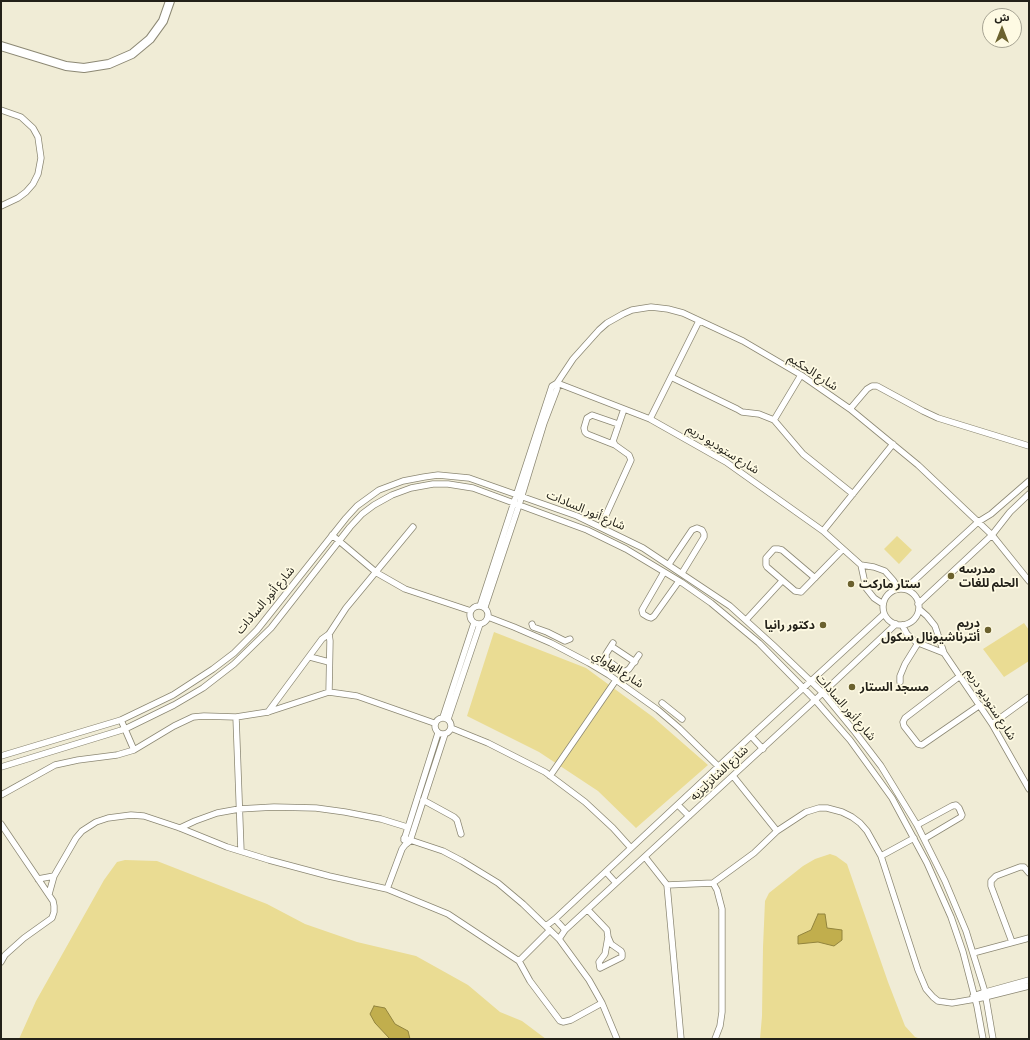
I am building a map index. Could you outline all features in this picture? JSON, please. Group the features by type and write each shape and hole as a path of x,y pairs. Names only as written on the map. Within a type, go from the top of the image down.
{"street":[{"path":"1,46 66,66 84,68 109,64 132,54 150,39 163,21 170,1"},
{"path":"1,110 21,117 29,124 38,138 41,158 38,174 33,184 18,198 1,206"},
{"name":"شارع الحكيم","path":"557,382 573,359 599,330 614,318 640,308 662,308 683,313 744,341 801,375 850,409 918,465 992,535 1029,581"},
{"path":"650,419 699,321"},
{"path":"774,420 801,375"},
{"path":"671,377 737,409 760,414 774,420 803,454 853,494"},
{"path":"482,606 519,495 557,389 557,382"},
{"name":"شارع ستوديو دريم","path":"557,382 650,419 741,471 823,531 843,550 861,564 885,571 902,589"},
{"path":"850,409 867,389 872,386 877,386 938,418 1029,446"},
{"path":"614,445 613,438 624,409"},
{"path":"601,526 630,460 630,456 614,445 587,434 584,428 588,418 592,415 618,424"},
{"path":"823,531 893,444"},
{"name":"شارع أنور السادات","path":"1,756 121,720 173,696 234,653 257,630 332,535 357,506 369,496 396,483 424,477 438,475 469,478 577,516 601,526 643,548 730,606 823,693 881,766 924,839 958,910 973,953 986,994 993,1039"},
{"path":"944,653 918,643 907,634 899,624 887,618 884,614 883,604 885,598 889,594 902,589 978,522 991,514 1029,481"},
{"path":"396,483 400,492"},
{"name":"شارع أنور السادات","path":"1,767 125,729 174,705 203,688 234,664 271,628 339,540 362,514 374,505 400,492 433,484 448,484 473,488 587,530 626,549 679,581 711,603 751,636 804,688 850,740 868,763 892,798 914,838 938,886 951,917 963,952 975,997 983,1039"},
{"path":"899,624 908,623 913,620 917,615 919,606 992,535 1010,512 1029,494"},
{"path":"268,712 322,639 329,634 346,608 377,573 413,526"},
{"path":"669,564 692,530 697,528 702,530 704,537 682,573"},
{"path":"332,535 377,573 404,589 471,611"},
{"path":"815,578 782,550 774,549 766,558 766,564 782,581 795,591 801,592 815,578 843,550"},
{"path":"861,564 866,588 874,598 883,604"},
{"path":"664,572 642,610 643,614 651,618 654,616 679,581"},
{"path":"746,620 782,581"},
{"path":"902,589 914,595 919,606"},
{"path":"477,623 471,617 471,611 474,607 482,606"},
{"path":"477,623 486,621 488,617 488,612 482,606"},
{"name":"شارع ستوديو دريم","path":"919,606 935,626 944,653 992,724 1029,789"},
{"name":"شارع الشانزليزيه","path":"519,961 555,919 719,767 750,736 884,614"},
{"name":"شارع الهاواي","path":"488,617 551,643 609,675 670,720 719,767"},
{"path":"446,718 477,623"},
{"path":"532,624 534,628 547,632 565,641 570,639"},
{"name":"شارع الشانزليزيه","path":"559,939 565,930 899,624"},
{"path":"544,640 547,632"},
{"path":"329,634 329,692"},
{"path":"551,643 554,635"},
{"path":"900,682 900,676 905,664 918,643"},
{"path":"635,662 612,644 605,657 622,671 626,671 635,662 639,655"},
{"path":"310,657 329,662"},
{"path":"609,675 615,666"},
{"path":"960,676 905,718 903,722 904,726 918,744 922,745 980,705"},
{"path":"550,776 616,680"},
{"path":"1,795 55,765 78,760 117,755 134,750 174,726 193,717 236,717 268,712 329,692 357,696 434,723"},
{"path":"992,724 1029,697"},
{"path":"662,703 682,719"},
{"path":"664,715 669,708"},
{"path":"670,720 675,713"},
{"path":"236,717 240,851"},
{"path":"434,723 438,719 446,718"},
{"path":"446,718 451,723 451,728"},
{"path":"121,720 134,750"},
{"path":"434,723 435,730 438,733 445,734"},
{"path":"451,728 504,751 550,776 585,802 614,828 631,848"},
{"path":"387,889 423,800 445,734 451,728"},
{"path":"406,841 407,827 438,733"},
{"path":"750,736 762,748"},
{"path":"733,776 777,831"},
{"path":"423,800 454,817 457,820 461,834"},
{"path":"678,805 690,816"},
{"path":"917,825 952,806 956,805 959,808 962,815 961,817 924,839"},
{"path":"180,828 217,813 239,809 274,807 316,808 345,812 407,827"},
{"path":"667,885 714,883 754,853 777,831 806,812 819,808 827,808 852,816 867,831 881,856 912,954 926,989 938,1001 946,1003 966,1000 1029,980"},
{"path":"48,894 54,876 76,838 82,831 96,822 108,818 131,815 144,816 240,851 302,869 387,889 448,914 519,961 530,981 560,1021 563,1022 571,1020 602,1003"},
{"path":"1,824 53,901 54,906 52,918 24,938 6,955 1,962"},
{"path":"881,856 914,838"},
{"path":"406,841 443,851 498,883 559,939 589,980 602,1003 616,1039"},
{"path":"645,857 667,885 681,1039"},
{"path":"1012,942 991,886 991,881 996,876 1020,867 1024,867 1029,873"},
{"path":"606,872 616,883"},
{"path":"38,879 54,876"},
{"path":"714,883 722,909 722,1012 720,1026 715,1039"},
{"path":"588,910 606,929 611,944 621,951 622,955 622,957 600,968 599,962 605,954 608,937"},
{"path":"555,919 565,930"},
{"path":"973,953 1029,938"},
{"path":"986,994 1029,986"}],"shaded area":[{"path":"897,536 912,550 899,564 884,549"},
{"path":"1024,623 1029,630 1029,661 1004,677 983,649"},
{"path":"494,632 586,668 653,717 708,765 636,828 598,791 539,752 467,716"},
{"path":"830,854 836,856 847,864 905,1026 915,1037 921,1039 760,1039 765,901 769,893 803,866 815,859"},
{"path":"125,860 157,861 267,904 305,924 357,942 416,956 468,985 500,1012 522,1021 546,1039 19,1039 36,1001 104,880 117,862"},
{"path":"818,914 825,914 827,928 842,930 842,940 834,946 818,942 798,944 798,936 811,930"},
{"path":"374,1006 385,1008 395,1024 408,1031 410,1039 390,1039 375,1023 370,1014"}],"place":[{"name":"مدرسه الحلم للغات","path":"951,576"},
{"name":"ستار ماركت","path":"851,584"},
{"name":"دكتور رانيا","path":"823,625"},
{"name":"دريم أنترناشيونال سكول","path":"988,630"},
{"name":"مسجد الستار","path":"852,687"}]}
